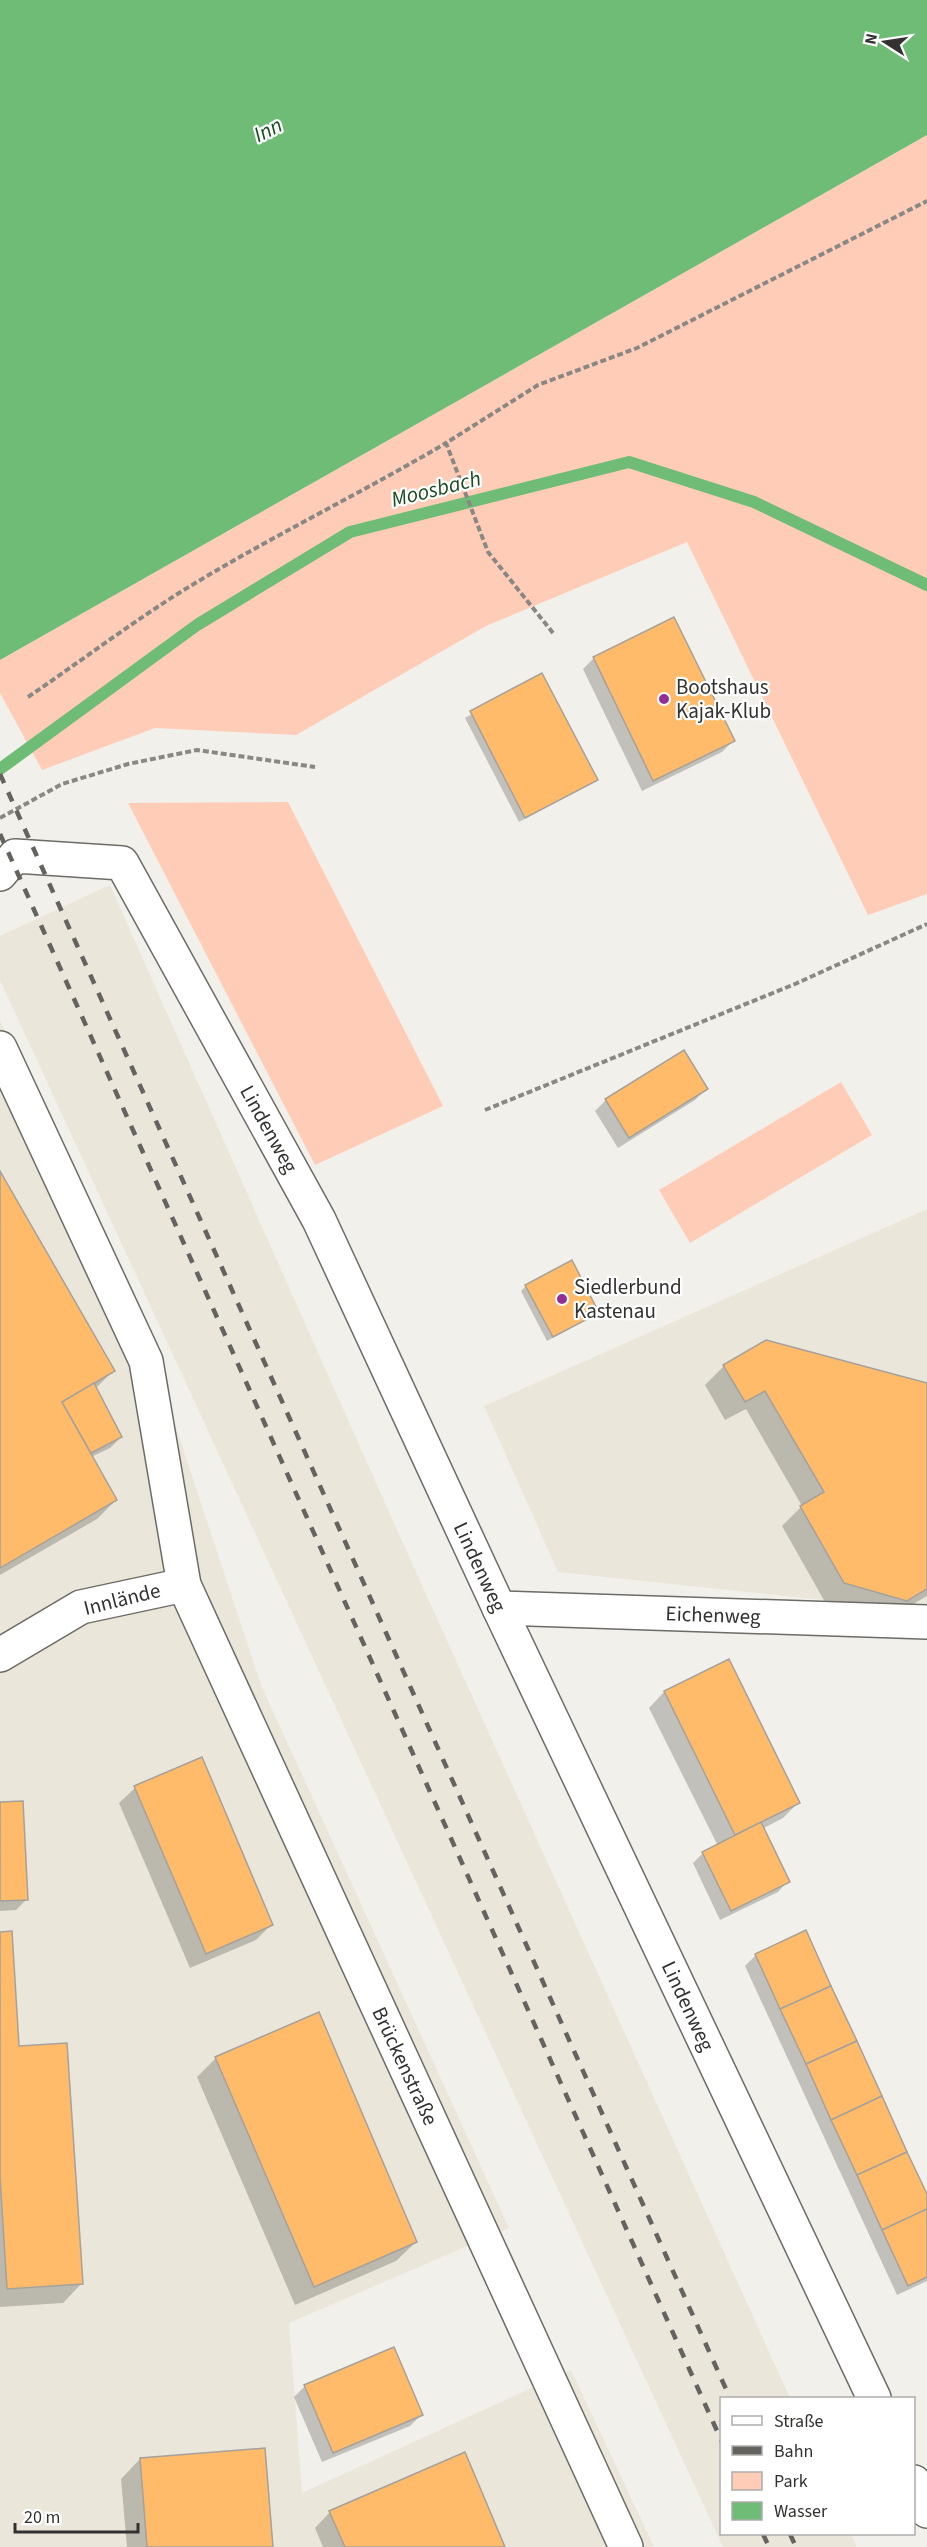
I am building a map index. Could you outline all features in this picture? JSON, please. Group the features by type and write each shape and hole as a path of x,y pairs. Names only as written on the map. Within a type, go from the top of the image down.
{"street":[{"name":"Lindenweg","path":"0,874 15,856 122,863 319,1220 499,1608 874,2397"},
{"path":"0,1048 146,1361 184,1585"},
{"name":"Innlände","path":"0,1655 81,1607 184,1585"},
{"name":"Brückenstraße","path":"184,1585 626,2547"},
{"name":"Eichenweg","path":"499,1608 927,1622"},
{"path":"915,2484 927,2511"}],"path":[{"path":"28,697 177,594 278,534 355,496 446,443 538,385 638,348 927,201"},
{"path":"446,443 488,552 553,633"},
{"path":"0,818 62,784 128,764 197,750 315,767"},
{"path":"485,1110 795,984 927,924"}],"shaded area":[{"path":"110,885 401,1539 790,2397 720,2397 720,2535 851,2535 857,2547 723,2547 0,980 0,936"},
{"path":"0,1020 159,1376 261,1685 509,2228 289,2323 302,2493 571,2370 654,2547 0,2547"},
{"path":"927,1209 927,1611 558,1572 484,1406"}],"green space":[{"path":"927,135 927,894 868,915 687,542 486,626 296,735 155,728 42,770 0,693 0,660"},
{"path":"288,802 443,1106 315,1165 128,803"},
{"path":"841,1082 872,1135 690,1243 659,1190"}],"water":[{"name":"Inn","path":"0,0 927,0 927,135 0,660"}],"building":[{"name":"Bootshaus Kajak-Klub","path":"674,617 735,741 653,781 593,657"},
{"path":"542,673 598,780 525,818 470,711"},
{"path":"684,1050 708,1089 629,1138 605,1099"},
{"path":"0,1171 115,1371 62,1402 117,1500 0,1568"},
{"name":"Siedlerbund Kastenau","path":"572,1260 599,1313 553,1337 525,1285"},
{"path":"766,1340 927,1383 927,1589 907,1601 844,1583 800,1506 824,1492 765,1391 745,1402 723,1365"},
{"path":"94,1383 122,1437 91,1453 62,1402"},
{"path":"729,1659 800,1803 735,1835 664,1691"},
{"path":"202,1757 273,1925 206,1954 134,1786"},
{"path":"23,1801 28,1900 0,1901 0,1802"},
{"path":"761,1822 790,1882 731,1911 702,1852"},
{"path":"806,1930 831,1986 780,2009 755,1954"},
{"path":"12,1931 19,2046 67,2043 83,2284 7,2289 0,2177 0,1932"},
{"path":"831,1986 857,2041 806,2064 780,2009"},
{"path":"319,2012 417,2242 314,2287 215,2057"},
{"path":"857,2041 882,2096 831,2120 806,2064"},
{"path":"882,2096 907,2152 857,2175 831,2120"},
{"path":"907,2152 927,2194 927,2209 882,2230 857,2175"},
{"path":"927,2209 927,2277 908,2286 882,2230"},
{"path":"394,2347 423,2415 333,2453 304,2385"},
{"path":"265,2448 273,2547 147,2547 140,2458"},
{"path":"465,2452 505,2547 345,2547 329,2511"}],"waterway":[{"name":"Moosbach","path":"0,769 197,625 350,532 629,462 754,502 927,585"}],"railway":[{"path":"0,774 730,2397"},
{"path":"0,834 720,2438"},
{"path":"763,2535 769,2547"},
{"path":"790,2535 796,2547"}],"place":[{"name":"Bootshaus Kajak-Klub","path":"664,699"},
{"name":"Siedlerbund Kastenau","path":"562,1299"}]}
